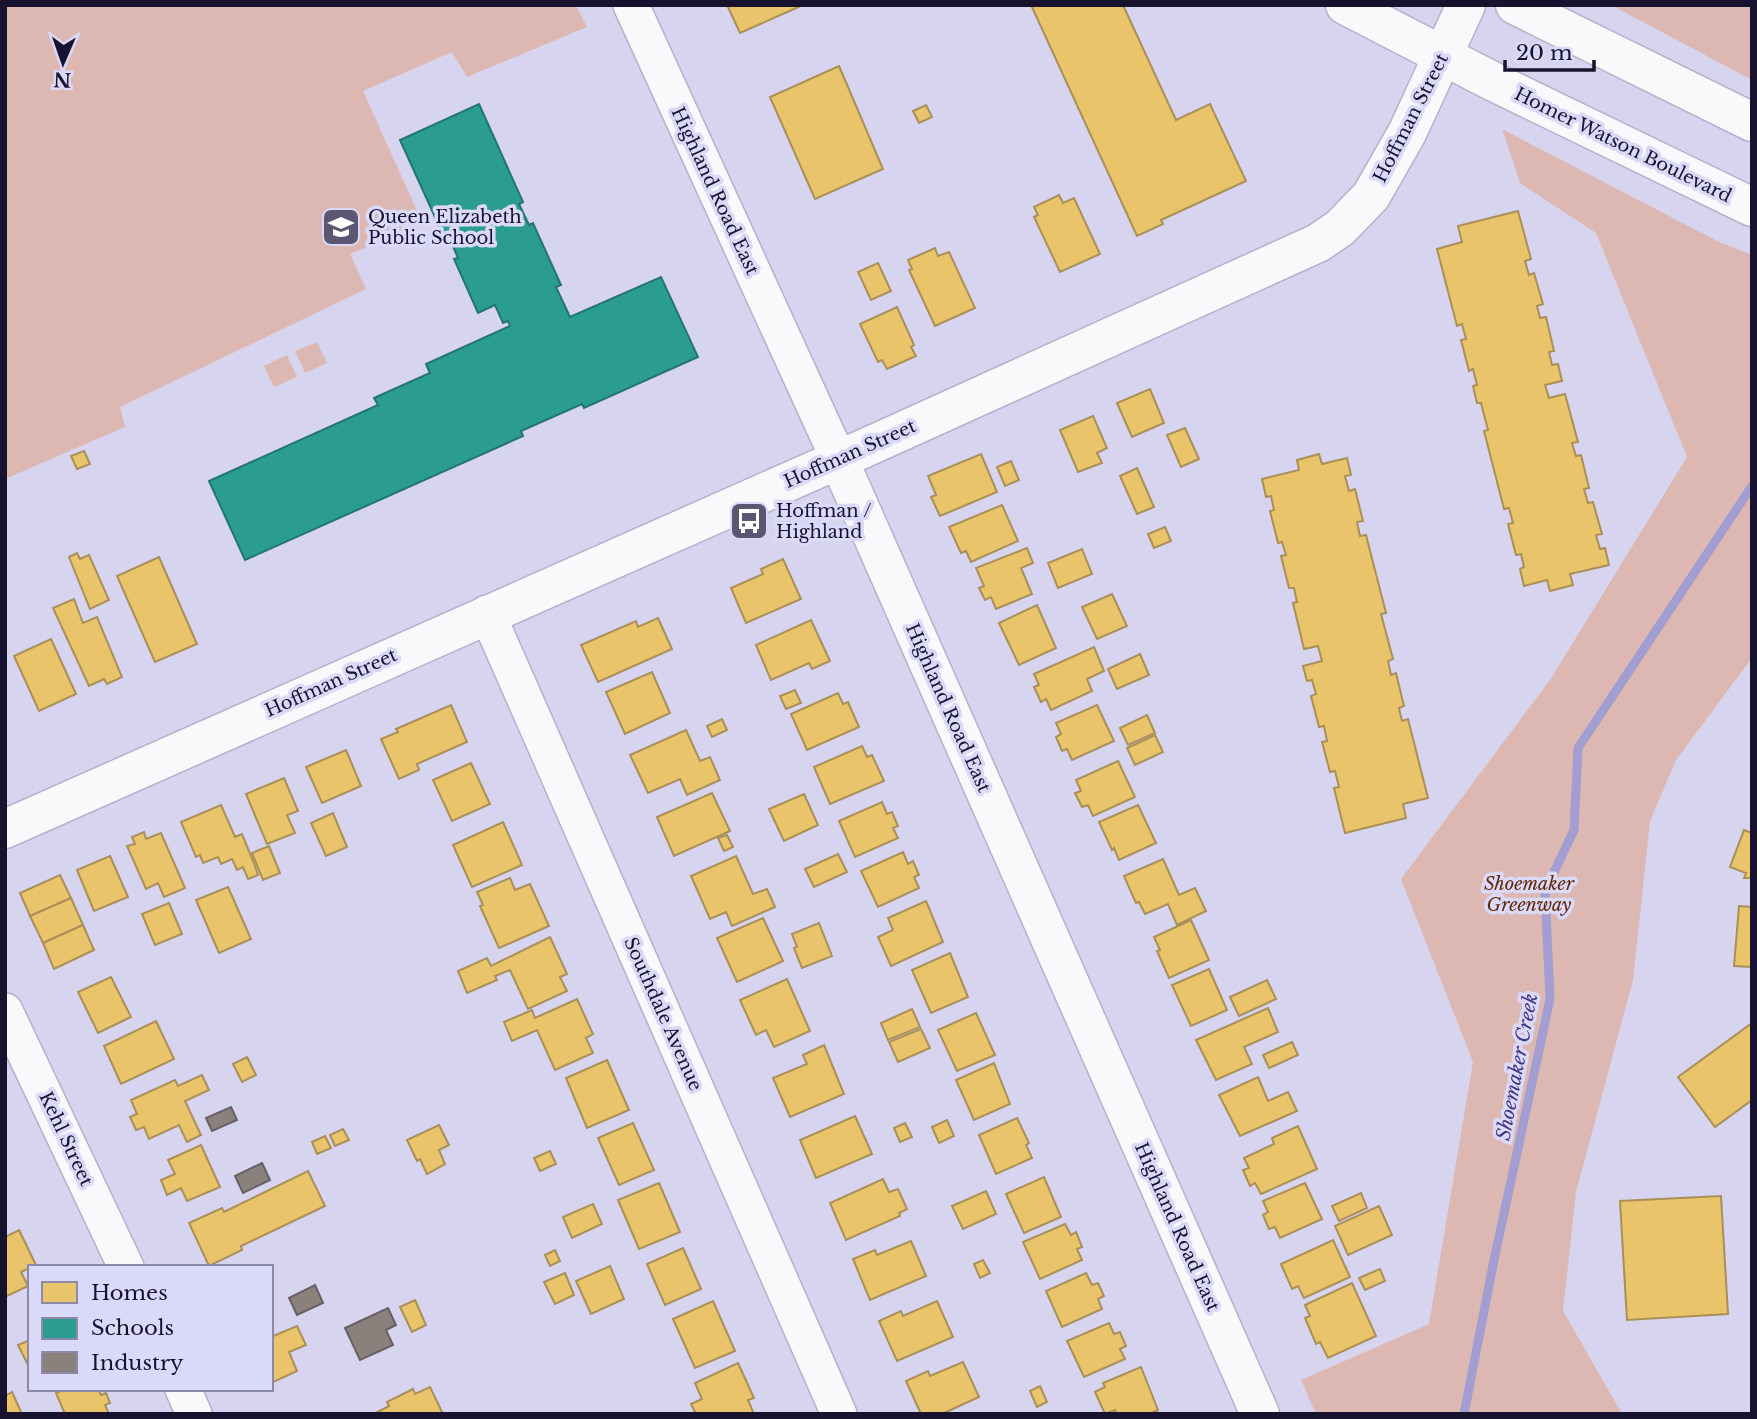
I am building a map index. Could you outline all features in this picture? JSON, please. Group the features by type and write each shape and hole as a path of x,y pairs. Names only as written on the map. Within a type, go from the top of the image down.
{"street":[{"name":"Highland Road East","path":"631,5 838,458 1260,1414"},
{"name":"Homer Watson Boulevard","path":"1345,5 1752,207"},
{"name":"Hoffman Street","path":"5,829 1318,243 1340,228 1371,196 1407,133 1466,5"},
{"path":"1515,5 1752,122"},
{"name":"Southdale Avenue","path":"487,613 839,1414"},
{"name":"Kehl Street","path":"5,1011 125,1265"},
{"path":"184,1391 194,1414"}],"green space":[{"path":"5,5 576,5 587,27 467,77 452,52 363,91 423,224 350,254 366,289 120,407 125,427 5,479"},
{"path":"1611,5 1752,5 1752,80"},
{"name":"Shoemaker Greenway","path":"1502,129 1719,242 1752,255 1752,658 1676,760 1650,821 1633,980 1576,1192 1563,1311 1622,1414 1316,1414 1301,1380 1429,1324 1473,1062 1401,879 1550,680 1687,457 1596,233 1520,183"},
{"path":"317,342 327,363 305,373 295,351"},
{"path":"287,355 297,377 274,387 264,366"}],"building: Homes":[{"path":"727,5 803,5 740,33"},
{"path":"1031,5 1123,5 1176,120 1210,104 1246,181 1161,220 1163,224 1137,236"},
{"path":"839,66 883,169 815,199 770,97"},
{"path":"926,105 932,117 919,123 913,111"},
{"path":"1059,195 1063,203 1074,198 1100,254 1060,272 1034,217 1038,215 1034,207"},
{"path":"1518,211 1531,259 1525,261 1529,275 1534,273 1543,304 1537,306 1540,318 1546,317 1554,351 1549,352 1552,365 1558,364 1562,381 1545,385 1549,398 1565,394 1578,442 1572,443 1576,456 1581,455 1589,488 1584,489 1588,503 1593,502 1602,534 1596,535 1600,549 1605,548 1609,565 1570,574 1573,585 1550,591 1547,580 1524,586 1520,569 1524,567 1521,554 1516,555 1508,524 1513,523 1509,508 1504,509 1484,431 1488,430 1473,386 1477,385 1473,369 1469,371 1461,340 1466,339 1462,324 1457,326 1437,249 1462,242 1458,226"},
{"path":"935,248 938,256 949,252 975,308 935,326 909,270 912,269 908,260"},
{"path":"878,263 891,291 871,300 858,272"},
{"path":"897,307 914,345 911,347 916,356 887,369 882,360 878,362 860,324"},
{"path":"1150,389 1164,423 1132,437 1117,403"},
{"path":"1093,416 1107,448 1097,453 1102,463 1078,472 1060,430"},
{"path":"1185,428 1199,459 1181,467 1167,435"},
{"path":"84,451 90,464 77,469 71,456"},
{"path":"981,454 997,492 940,516 931,497 936,495 928,476"},
{"path":"1319,454 1322,464 1347,458 1351,475 1345,476 1349,491 1355,489 1363,521 1357,522 1360,536 1366,535 1386,613 1381,614 1393,659 1388,661 1391,675 1396,673 1404,706 1399,708 1402,721 1408,719 1428,798 1403,804 1406,818 1345,833 1334,788 1339,787 1335,771 1330,772 1322,742 1327,741 1324,726 1319,727 1311,696 1316,694 1312,680 1307,681 1303,666 1322,661 1318,646 1304,649 1293,603 1297,602 1294,588 1289,588 1281,556 1286,555 1282,542 1278,543 1270,511 1274,510 1271,496 1266,497 1262,479 1299,470 1297,460"},
{"path":"1011,461 1019,480 1005,486 997,467"},
{"path":"1137,468 1154,507 1137,514 1120,476"},
{"path":"1002,505 1018,541 971,562 966,551 961,553 949,527"},
{"path":"1165,527 1171,541 1154,548 1148,534"},
{"path":"1027,548 1033,563 1021,568 1032,594 996,609 991,597 985,600 979,588 984,586 976,568"},
{"path":"1082,549 1092,574 1058,588 1048,563"},
{"path":"77,553 80,559 89,555 109,600 90,609 69,557"},
{"path":"159,557 197,644 155,662 117,576"},
{"path":"783,559 801,599 746,623 731,588 763,574 761,569"},
{"path":"1112,594 1127,626 1097,639 1082,607"},
{"path":"74,599 83,623 97,617 122,677 107,684 104,679 89,686 53,608"},
{"path":"1037,605 1056,648 1019,665 999,623"},
{"path":"658,618 672,649 598,682 581,645 636,621 638,627"},
{"path":"811,620 830,661 812,669 809,663 771,680 756,645"},
{"path":"51,639 76,694 39,711 14,656"},
{"path":"1094,647 1104,671 1087,679 1092,691 1051,710 1046,699 1041,702 1034,687 1039,685 1034,674"},
{"path":"1140,654 1149,675 1117,689 1108,669"},
{"path":"652,672 670,713 625,734 606,692"},
{"path":"795,690 801,703 786,709 780,696"},
{"path":"838,693 843,704 848,702 859,727 807,750 791,714"},
{"path":"451,705 467,742 417,764 419,770 399,779 381,739 398,732 396,729"},
{"path":"1097,705 1114,741 1072,760 1067,749 1062,751 1056,737 1061,734 1056,723"},
{"path":"1147,715 1155,733 1128,745 1120,728"},
{"path":"722,719 727,730 712,737 707,726"},
{"path":"686,730 700,761 710,757 720,780 687,795 680,779 648,793 630,755"},
{"path":"1155,735 1163,752 1135,765 1127,748"},
{"path":"862,746 867,757 872,755 884,781 830,804 814,767"},
{"path":"346,750 361,786 322,803 306,767"},
{"path":"1118,761 1135,797 1093,816 1088,805 1082,807 1075,793 1081,791 1076,780"},
{"path":"471,763 490,804 452,821 433,780"},
{"path":"284,778 298,811 287,815 295,833 267,844 246,794"},
{"path":"712,793 730,831 674,856 657,817"},
{"path":"804,794 818,825 784,841 769,809"},
{"path":"882,802 887,814 892,812 898,826 893,828 898,838 855,857 839,821"},
{"path":"221,805 235,837 242,834 258,875 248,879 243,867 237,870 232,859 221,864 218,857 203,863 200,855 196,857 181,822"},
{"path":"1138,805 1156,843 1119,860 1099,822"},
{"path":"333,813 347,847 326,856 311,823"},
{"path":"503,822 522,865 472,887 453,845"},
{"path":"1744,830 1752,833 1752,878 1744,878 1746,873 1730,867"},
{"path":"144,832 146,839 161,833 185,888 164,897 158,883 146,889 127,846 135,844 132,837"},
{"path":"727,835 733,847 724,851 718,838"},
{"path":"269,846 280,873 263,880 252,853"},
{"path":"903,852 908,864 913,861 919,875 914,877 919,888 878,907 861,871"},
{"path":"838,854 847,872 814,887 805,869"},
{"path":"110,856 128,897 94,911 77,870"},
{"path":"736,856 753,894 767,889 775,907 732,926 726,912 710,919 691,876"},
{"path":"1163,859 1179,895 1195,888 1206,911 1177,925 1168,904 1145,914 1139,902 1136,903 1124,876"},
{"path":"60,875 71,898 30,916 20,893"},
{"path":"510,878 515,890 530,884 549,926 499,948 480,906 483,905 477,892"},
{"path":"228,887 251,939 219,953 196,900"},
{"path":"71,898 83,925 43,943 30,916"},
{"path":"926,901 943,942 891,966 878,937 893,930 888,918"},
{"path":"169,903 182,934 155,945 142,914"},
{"path":"1739,906 1752,907 1752,967 1734,966"},
{"path":"763,918 783,961 737,982 717,938"},
{"path":"1191,920 1209,960 1169,978 1154,937"},
{"path":"819,923 832,956 802,968 792,934"},
{"path":"83,925 94,950 54,969 43,943"},
{"path":"550,937 567,974 560,977 567,991 528,1009 510,970 495,976 497,980 467,993 458,971 487,958 491,966"},
{"path":"950,953 968,997 931,1013 912,970"},
{"path":"1209,969 1227,1010 1191,1026 1172,985"},
{"path":"111,977 131,1017 98,1033 78,992"},
{"path":"787,979 810,1031 774,1047 766,1030 756,1035 740,1000"},
{"path":"1267,980 1276,999 1239,1016 1230,997"},
{"path":"577,999 593,1034 586,1038 593,1053 555,1070 537,1030 512,1041 504,1022 532,1010 535,1018"},
{"path":"1268,1008 1278,1032 1244,1047 1252,1064 1216,1080 1196,1040"},
{"path":"912,1009 920,1027 888,1040 881,1023"},
{"path":"976,1013 995,1055 957,1071 938,1030"},
{"path":"156,1021 174,1059 121,1084 104,1046"},
{"path":"1752,1023 1752,1100 1715,1127 1678,1077"},
{"path":"921,1029 930,1048 898,1062 889,1042"},
{"path":"1292,1042 1298,1055 1269,1068 1263,1055"},
{"path":"824,1045 844,1094 790,1117 773,1078 807,1064 803,1055"},
{"path":"247,1057 256,1075 242,1082 233,1064"},
{"path":"607,1060 629,1110 587,1128 566,1078"},
{"path":"994,1063 1010,1104 974,1120 956,1080"},
{"path":"202,1075 209,1090 185,1101 201,1135 187,1142 179,1125 149,1139 144,1127 136,1130 130,1117 137,1114 131,1100 175,1080 178,1086"},
{"path":"1258,1077 1268,1101 1288,1092 1297,1111 1240,1136 1219,1095"},
{"path":"855,1116 872,1154 816,1178 800,1140"},
{"path":"1017,1118 1029,1143 1026,1145 1032,1158 996,1174 979,1135"},
{"path":"947,1120 954,1136 939,1143 932,1127"},
{"path":"633,1123 654,1170 619,1185 598,1138"},
{"path":"905,1123 912,1137 900,1142 894,1128"},
{"path":"439,1125 449,1145 439,1150 445,1164 427,1174 407,1140"},
{"path":"1298,1126 1317,1169 1261,1194 1255,1183 1250,1186 1243,1170 1249,1168 1244,1158 1274,1144 1272,1138"},
{"path":"343,1129 349,1140 335,1146 330,1135"},
{"path":"325,1136 331,1148 317,1154 312,1142"},
{"path":"201,1145 220,1187 187,1201 181,1188 167,1195 161,1180 175,1174 168,1160"},
{"path":"550,1151 556,1164 540,1171 534,1158"},
{"path":"308,1171 325,1206 241,1246 242,1250 209,1265 189,1223 222,1208 224,1212"},
{"path":"1044,1177 1061,1217 1024,1233 1006,1194"},
{"path":"883,1179 889,1192 898,1189 907,1209 899,1213 900,1216 846,1240 830,1203"},
{"path":"659,1183 680,1232 639,1249 618,1200"},
{"path":"1305,1183 1322,1219 1280,1238 1275,1227 1269,1229 1263,1215 1268,1212 1263,1201"},
{"path":"986,1191 996,1214 963,1229 952,1206"},
{"path":"1361,1193 1367,1208 1339,1221 1332,1206"},
{"path":"1721,1196 1728,1314 1627,1320 1620,1201"},
{"path":"593,1204 602,1224 572,1238 563,1217"},
{"path":"1379,1206 1392,1235 1348,1255 1335,1226"},
{"path":"1065,1224 1071,1235 1076,1232 1082,1247 1077,1249 1082,1260 1040,1279 1023,1242"},
{"path":"19,1230 36,1265 28,1265 28,1269 21,1272 28,1286 5,1297 5,1237"},
{"path":"1333,1240 1350,1277 1304,1298 1298,1286 1292,1289 1281,1264"},
{"path":"911,1241 926,1276 870,1300 853,1259 875,1250 877,1255"},
{"path":"683,1248 701,1289 665,1305 647,1264"},
{"path":"555,1250 560,1261 550,1266 545,1255"},
{"path":"983,1260 990,1273 980,1278 974,1264"},
{"path":"610,1266 624,1299 591,1314 576,1281"},
{"path":"1380,1269 1385,1281 1365,1290 1359,1278"},
{"path":"565,1273 574,1295 555,1304 544,1282"},
{"path":"1086,1273 1092,1285 1098,1283 1104,1296 1098,1299 1102,1309 1062,1327 1046,1291"},
{"path":"1352,1283 1376,1336 1328,1358 1320,1342 1316,1344 1305,1318 1310,1316 1305,1305"},
{"path":"415,1300 426,1325 412,1332 400,1307"},
{"path":"713,1301 735,1351 695,1368 673,1319"},
{"path":"937,1301 953,1337 897,1361 879,1321 901,1311 903,1316"},
{"path":"1109,1323 1114,1334 1120,1332 1126,1346 1120,1349 1125,1359 1084,1377 1067,1341"},
{"path":"297,1326 306,1345 289,1352 297,1371 273,1382 273,1336"},
{"path":"28,1341 28,1365 18,1345"},
{"path":"963,1362 979,1397 942,1414 921,1414 906,1381 928,1371 930,1376"},
{"path":"738,1363 754,1398 748,1400 754,1414 696,1414 691,1404 702,1399 695,1383"},
{"path":"1141,1367 1158,1410 1150,1414 1117,1414 1115,1410 1105,1414 1095,1392 1105,1387 1103,1383"},
{"path":"1040,1386 1047,1402 1037,1407 1030,1391"},
{"path":"430,1387 443,1414 374,1414 389,1406 387,1402 413,1389 415,1394"},
{"path":"12,1392 22,1414 5,1414 5,1396"},
{"path":"56,1393 106,1393 110,1403 105,1405 109,1414 65,1414"}],"building: Schools":[{"path":"479,104 523,202 519,204 529,225 533,223 561,285 556,287 570,317 661,277 698,357 584,408 582,404 521,431 523,436 245,560 209,481 378,405 374,398 430,373 426,364 510,326 508,321 503,323 495,305 478,313 454,259 458,258 448,235 444,237 400,140"}],"building: Industry":[{"path":"231,1107 237,1120 212,1131 206,1118"},
{"path":"262,1163 270,1180 243,1193 235,1176"},
{"path":"315,1285 323,1303 297,1315 289,1298"},
{"path":"388,1308 396,1325 386,1330 393,1345 360,1360 345,1328"}],"waterway":[{"name":"Shoemaker Creek","path":"1464,1414 1550,999 1545,891 1574,830 1578,748 1752,486"}],"place":[{"name":"Queen Elizabeth Public School","path":"341,227"},
{"name":"Hoffman / Highland","path":"749,521"}]}
